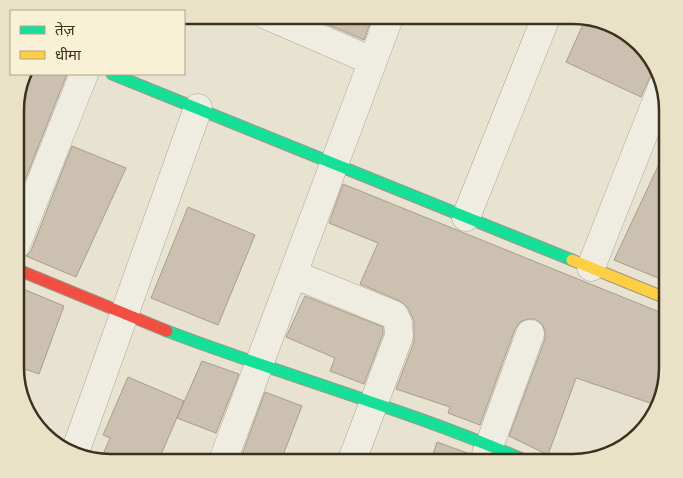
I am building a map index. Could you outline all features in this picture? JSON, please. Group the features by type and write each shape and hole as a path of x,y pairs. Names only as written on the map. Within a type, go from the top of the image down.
{"street":[{"path":"287,24 372,61"},
{"path":"225,454 386,24"},
{"path":"466,217 543,24"},
{"path":"24,224 84,75"},
{"path":"115,75 659,295"},
{"path":"590,267 658,98"},
{"path":"77,448 198,108"},
{"path":"24,272 124,315 259,365 373,404 487,454 530,334"},
{"path":"293,274 394,315 398,323 399,336 354,454"}],"building":[{"path":"326,24 370,24 364,40"},
{"path":"583,24 590,25 601,28 626,42 645,62 651,76 641,97 566,62"},
{"path":"31,75 67,75 24,183 24,99 28,82"},
{"path":"72,146 126,168 76,277 26,256 31,251"},
{"path":"659,164 659,278 614,260"},
{"path":"343,184 659,312 659,374 652,404 576,378 548,454 509,436 545,339 545,331 542,324 535,319 520,322 515,329 480,425 448,413 450,407 396,389 414,342 414,321 408,308 400,301 360,284 378,243 329,223"},
{"path":"188,207 255,235 218,325 151,298"},
{"path":"24,289 64,306 39,374 24,369"},
{"path":"305,296 383,327 383,334 364,384 330,371 335,358 286,337"},
{"path":"202,361 239,374 216,433 177,418"},
{"path":"128,377 184,401 161,454 103,454 110,438 103,435"},
{"path":"265,392 302,406 283,454 242,454"},
{"path":"437,442 470,454 433,454"}],"traffic: fast":[{"path":"114,75 572,260"},
{"path":"167,331 441,427 510,454"}],"traffic: slow":[{"path":"572,260 659,295"}],"traffic: jam":[{"path":"24,272 167,331"}]}
